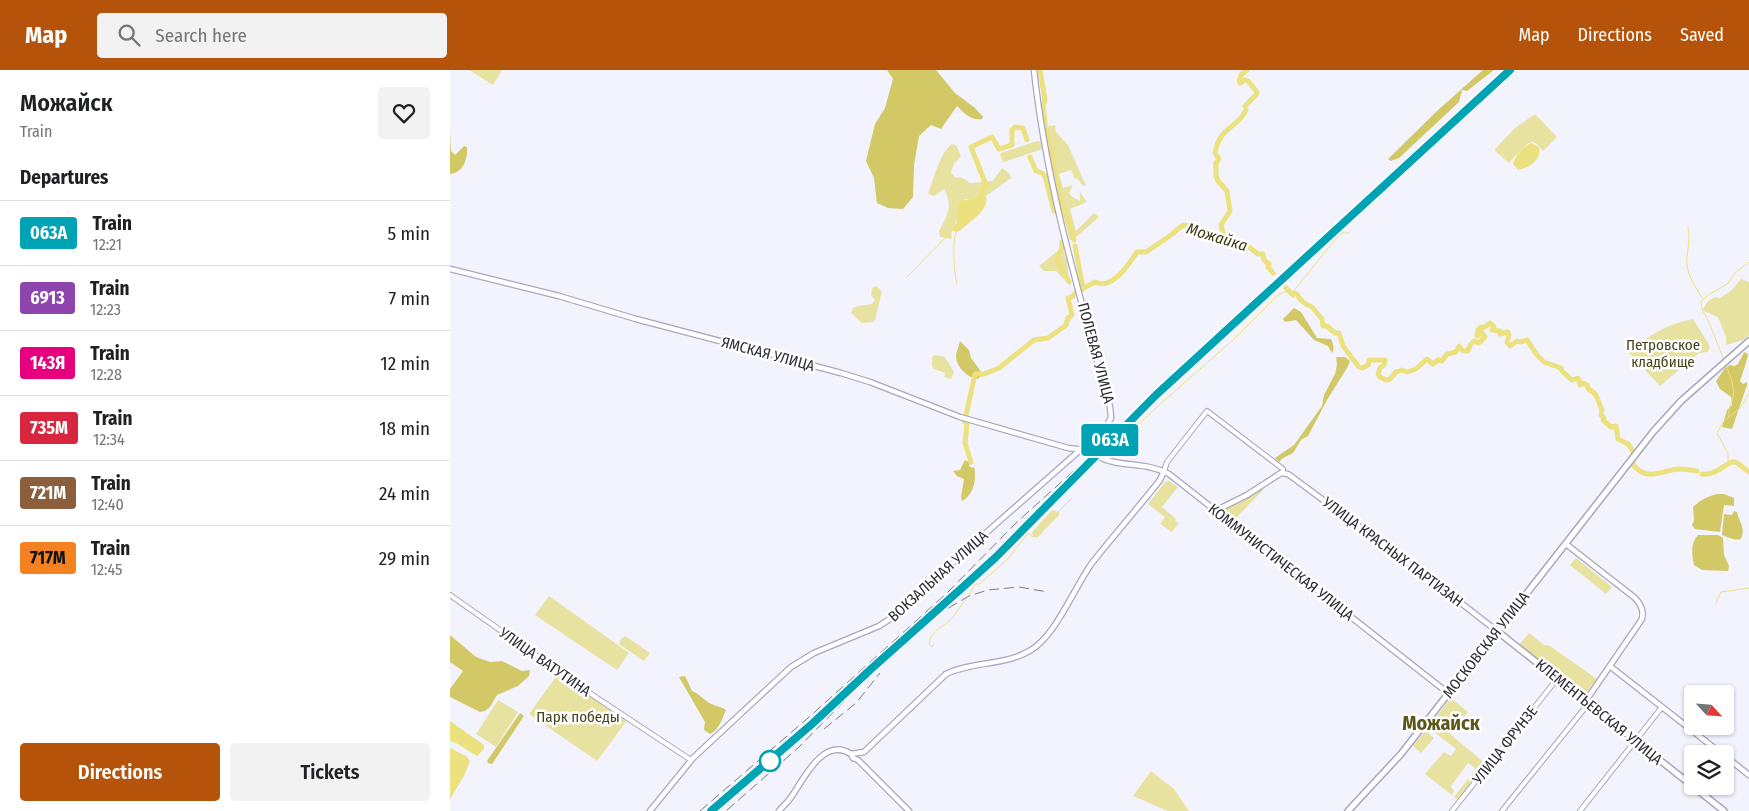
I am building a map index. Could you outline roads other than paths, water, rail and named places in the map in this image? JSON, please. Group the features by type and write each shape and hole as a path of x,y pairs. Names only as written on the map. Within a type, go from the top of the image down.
{"main road":[{"name":"ПОЛЕВАЯ УЛИЦА","path":"1034,70 1050,174 1111,411 1108,425 1083,449"},
{"name":"ЯМСКАЯ УЛИЦА","path":"450,269 853,376 960,417 1068,448 1092,452"},
{"name":"МОСКОВСКАЯ УЛИЦА","path":"1348,811 1401,754 1653,432 1682,401 1749,341"},
{"path":"1075,456 1092,452 1093,440"},
{"path":"1066,463 1072,453 1068,448"},
{"name":"ВОКЗАЛЬНАЯ УЛИЦА","path":"650,811 691,760 795,663 817,651 879,626 893,617 1083,449"},
{"name":"КОММУНИСТИЧЕСКАЯ УЛИЦА","path":"1099,457 1152,466 1164,471 1448,693"},
{"path":"855,756 864,752 946,674 1018,656 1036,647 1053,626 1090,566 1160,480 1164,471"},
{"path":"1220,514 1219,510 1247,496 1283,471"},
{"name":"УЛИЦА КРАСНЫХ ПАРТИЗАН","path":"1283,471 1411,564 1497,632"},
{"path":"1210,506 1226,506"},
{"path":"1566,544 1635,598 1643,610 1642,619 1586,703"},
{"name":"КЛЕМЕНТЬЕВСКАЯ УЛИЦА","path":"1497,632 1724,811"},
{"path":"1610,667 1711,745"},
{"path":"779,811 807,772 822,757 837,748 843,749 855,756 909,811"},
{"path":"1734,763 1749,775"}],"street":[{"path":"1164,471 1167,462 1207,411 1283,471"},
{"name":"УЛИЦА ВАТУТИНА","path":"450,596 596,698 691,760"},
{"name":"УЛИЦА ФРУНЗЕ","path":"1452,811 1557,679"},
{"path":"1502,811 1586,703"},
{"path":"1580,811 1662,707"}],"waterway":[{"path":"1040,70 1045,100 1043,105 1045,123"},
{"path":"1245,106 1257,92 1248,81 1245,80 1240,83 1239,81 1241,75 1247,70"},
{"path":"1224,237 1221,225 1230,211 1227,191 1216,176 1216,163 1219,159 1215,153 1220,138 1243,116 1246,110"},
{"path":"981,194 986,185 971,147 992,137 999,149 1012,145 1012,130 1015,127 1023,128 1027,140"},
{"path":"1046,127 1059,194 1074,240"},
{"path":"1030,157 1036,171 1045,176 1054,211"},
{"name":"Можайка","path":"1082,289 1095,282 1101,284 1114,280 1125,269 1137,252 1146,252 1183,225 1192,226 1217,239 1226,236 1234,243 1244,243 1258,254 1263,254 1264,260 1269,264 1268,267 1273,273"},
{"path":"1688,228 1688,269 1702,298"},
{"path":"907,277 952,231"},
{"path":"956,231 954,258 957,284"},
{"path":"1292,293 1338,236 1342,233 1349,233"},
{"path":"1062,242 1062,248 1056,260 1069,282"},
{"path":"1075,246 1083,288"},
{"path":"1723,358 1702,309 1701,302 1709,294 1728,283 1735,273 1749,262"},
{"name":"Можайка","path":"1286,288 1293,295 1295,293 1312,307 1322,319 1323,326 1327,326 1335,333 1339,333 1343,346 1359,367 1362,368 1368,365 1369,360 1385,360 1378,374 1386,380 1390,379 1396,372 1402,370 1407,372 1416,369 1427,359 1433,364 1438,360 1442,361 1447,354 1456,352 1459,346 1463,351 1468,351 1474,341 1479,343 1485,337 1482,333 1477,336 1478,330 1490,323 1494,327 1492,330 1500,331 1500,334 1508,332 1507,342 1510,346 1517,341 1527,340 1544,362 1561,368 1572,380 1578,378 1580,385 1583,383 1587,385 1597,398 1602,410 1603,420 1611,427 1616,426 1618,439 1628,444 1633,451 1633,465 1638,470 1649,474 1677,469 1697,471"},
{"path":"1105,456 1234,339 1278,295 1289,290"},
{"name":"Можайка","path":"966,415 975,374 984,374 999,368 1034,340 1048,338 1066,325 1068,318 1072,315 1068,298 1072,297 1076,292"},
{"path":"1726,366 1733,385 1733,397 1729,409 1729,417 1723,422 1717,433 1728,454 1728,463"},
{"path":"1741,407 1749,393"},
{"path":"1729,417 1740,408"},
{"name":"Можайка","path":"964,421 967,424 965,443 971,462"},
{"name":"Можайка","path":"1702,474 1714,472 1732,462 1736,462 1749,472"},
{"path":"969,595 975,584 979,584 1008,559 1028,533 1033,537 1072,498"},
{"path":"1716,603 1721,592 1749,588"},
{"path":"934,644 932,647 929,644 932,635 951,620 966,599"}],"railway":[{"path":"700,811 808,718 946,594 1017,522 1088,458 1154,394 1507,70"},
{"path":"967,584 1049,502"},
{"path":"727,810 798,748 866,679 940,613 969,596 988,590 1019,587 1048,592"},
{"path":"824,729 856,703 880,673"},
{"path":"795,740 825,713"}],"train":[{"name":"063А","path":"711,811 812,724 996,557 1156,395 1510,70"}],"district":[{"name":"Можайск","path":"1441,723"}],"park label":[{"name":"Петровское кладбище","path":"1663,354"},
{"name":"Парк победы","path":"578,717"}]}
